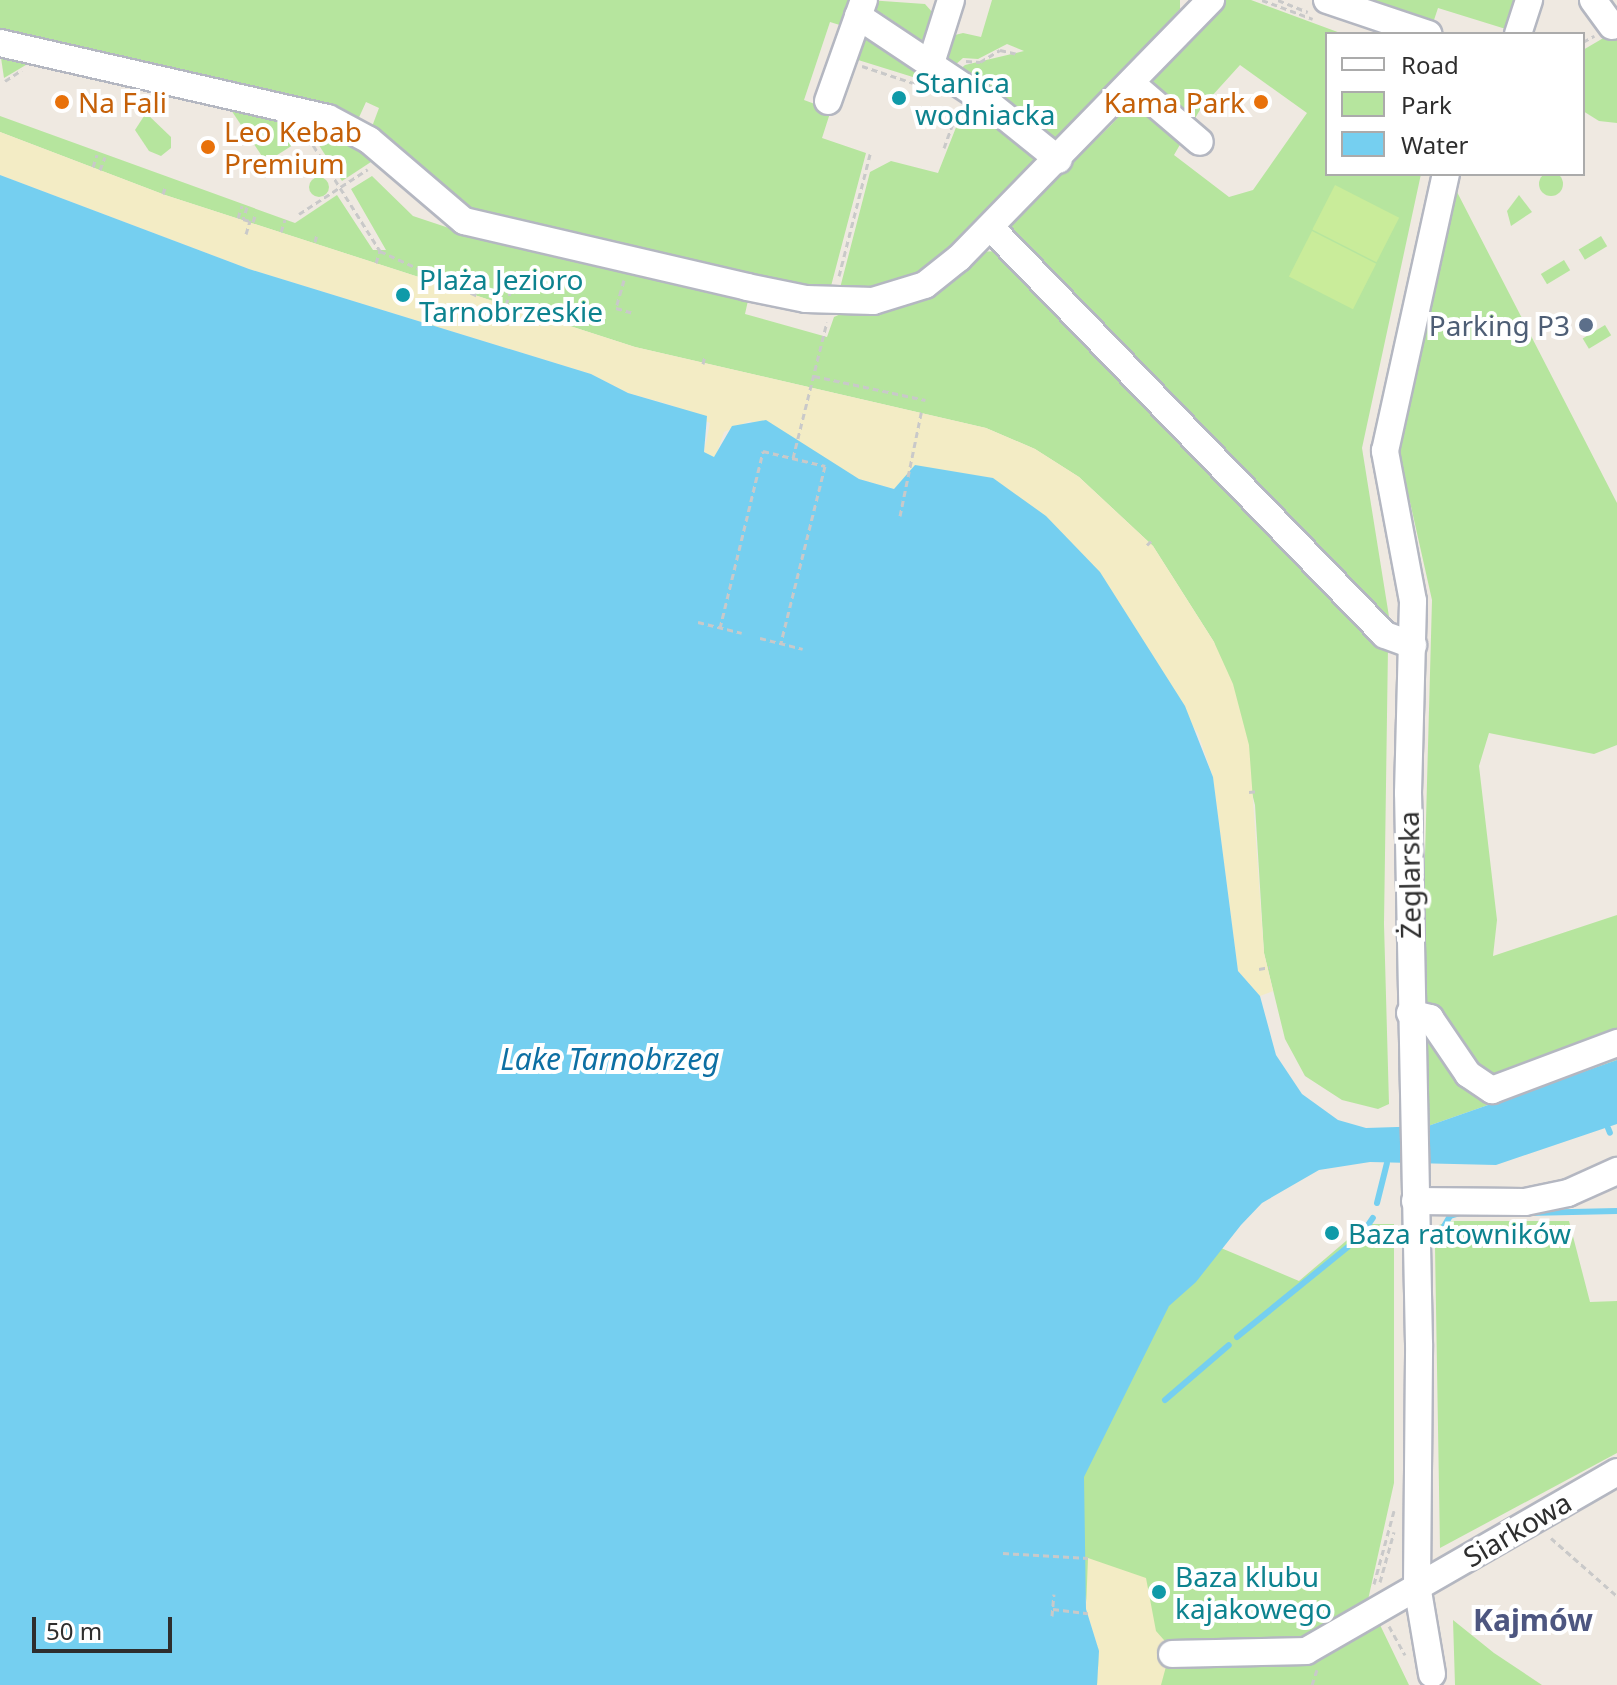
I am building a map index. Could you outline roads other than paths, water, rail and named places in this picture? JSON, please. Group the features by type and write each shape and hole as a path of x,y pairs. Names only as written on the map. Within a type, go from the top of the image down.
{"street":[{"path":"931,63 951,0"},
{"path":"0,43 345,125 388,156 455,217 747,287 833,300 873,301 925,285 991,228 1211,0"},
{"path":"1507,30 1529,0"},
{"path":"1593,0 1612,26"},
{"path":"828,101 861,8 931,63 962,75 1059,160"},
{"path":"1321,10 1419,32"},
{"path":"1132,84 1200,142"},
{"name":"Żeglarska","path":"1423,1665 1417,1585 1415,1192 1410,1013 1408,793 1413,645 1408,566 1385,451 1446,176"},
{"path":"991,228 1385,635 1413,645"},
{"path":"1410,1013 1430,1018 1468,1074 1492,1090 1617,1043"},
{"path":"1415,1192 1525,1202 1568,1193 1617,1171"},
{"name":"Siarkowa","path":"1172,1654 1306,1651 1617,1472"}],"water":[{"name":"Lake Tarnobrzeg","path":"0,175 249,269 591,374 628,393 707,416 704,452 714,457 732,426 766,420 859,479 894,489 915,465 993,478 1046,516 1100,572 1185,706 1213,777 1238,971 1260,996 1276,1055 1302,1094 1338,1120 1366,1128 1428,1126 1617,1060 1617,1124 1496,1165 1370,1162 1319,1170 1262,1203 1241,1225 1196,1282 1169,1306 1084,1477 1086,1609 1099,1651 1097,1685 0,1685"}],"waterway":[{"path":"1608,1128 1610,1133"},
{"path":"1377,1203 1387,1163"},
{"path":"1527,1213 1617,1211"},
{"path":"1443,1228 1450,1216 1460,1213"},
{"path":"1237,1337 1360,1237 1373,1218"},
{"path":"1165,1400 1229,1345"}],"place":[{"name":"Stanica wodniacka","path":"899,98"},
{"name":"Na Fali","path":"62,102"},
{"name":"Kama Park","path":"1261,102"},
{"name":"Leo Kebab Premium","path":"208,147"},
{"name":"Plaża Jezioro Tarnobrzeskie","path":"403,295"},
{"name":"Parking P3","path":"1586,325"},
{"name":"Baza ratowników","path":"1332,1233"},
{"name":"Baza klubu kajakowego","path":"1159,1592"}],"district":[{"name":"Kajmów","path":"1533,1620"}]}
